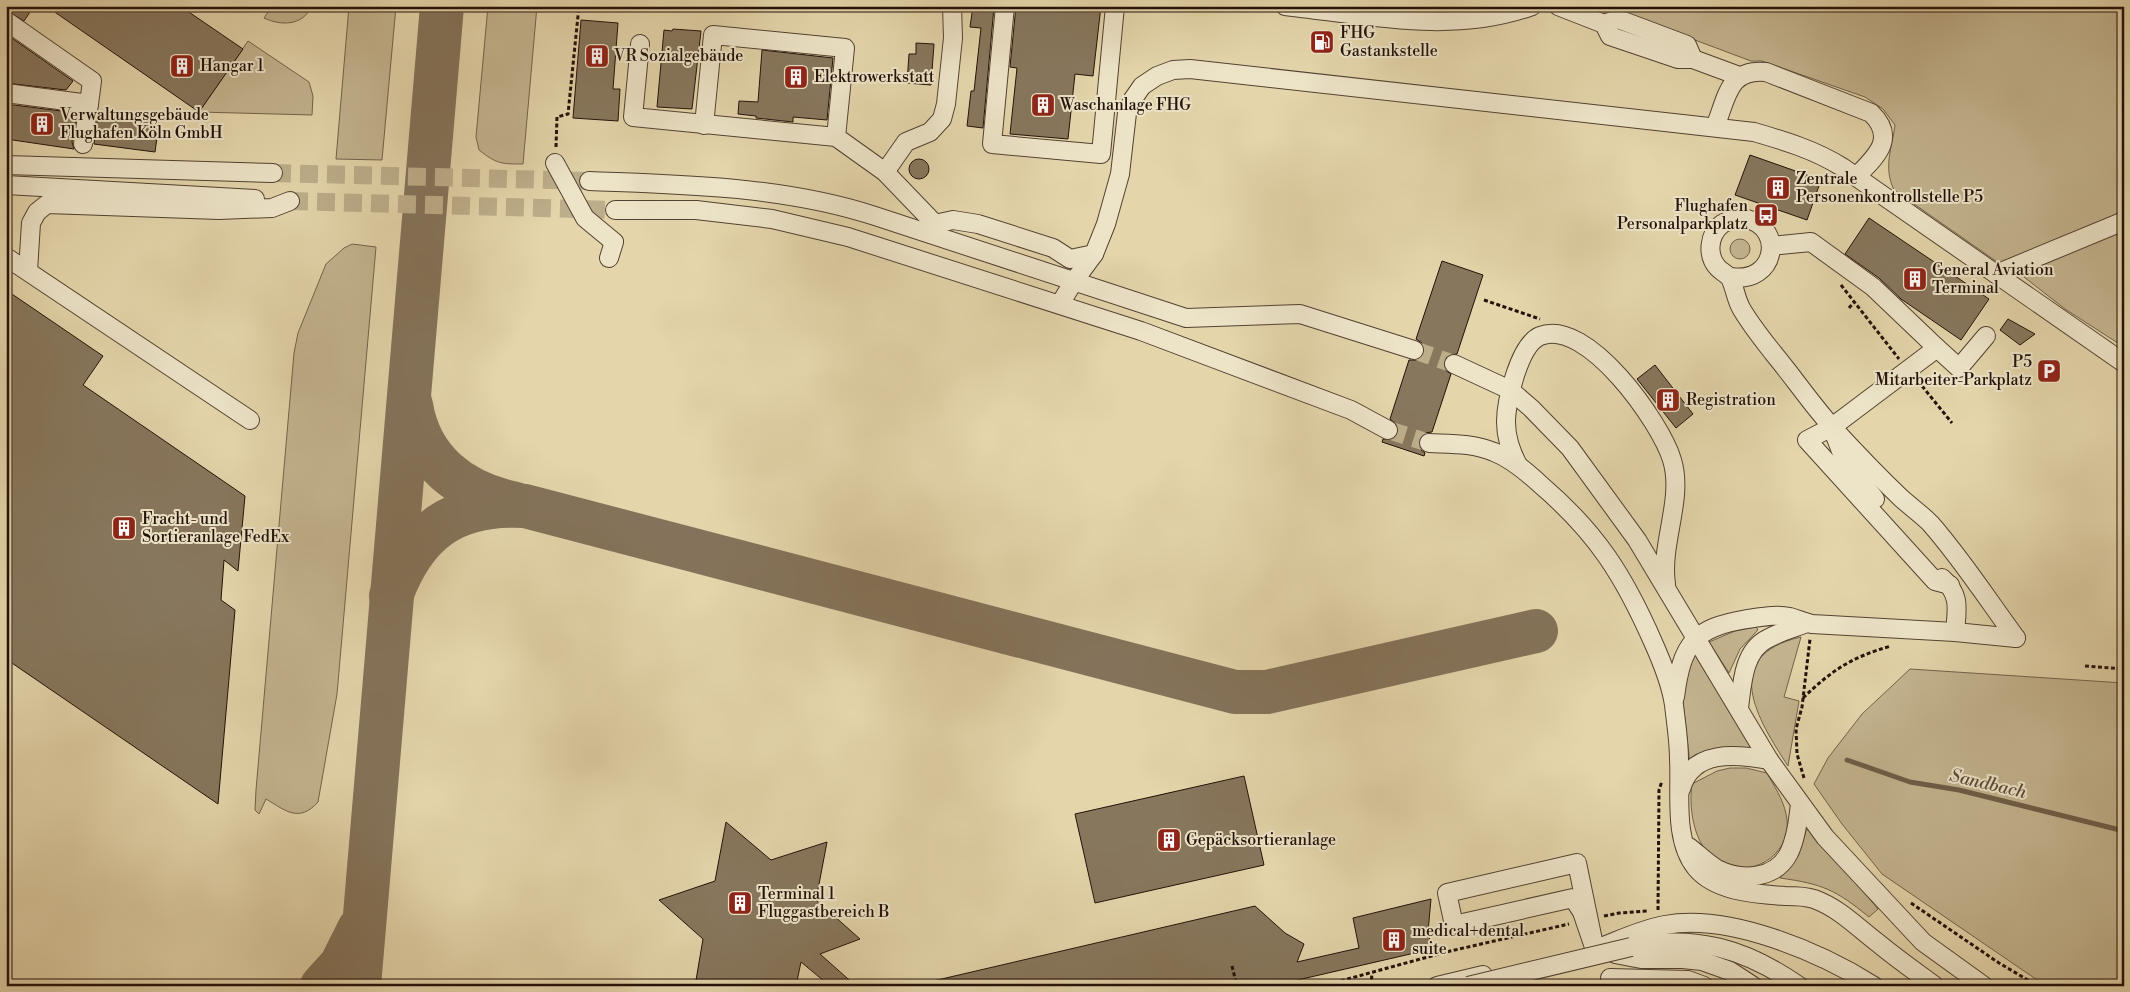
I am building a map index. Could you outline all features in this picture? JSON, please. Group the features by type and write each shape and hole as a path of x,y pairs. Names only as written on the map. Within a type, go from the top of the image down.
{"street":[{"path":"885,172 906,142 930,132 942,119 946,104 953,38 952,6"},
{"path":"1005,6 992,144 1101,154 1115,6"},
{"path":"1285,6 1394,12 1411,20 1471,20 1515,12 1532,6"},
{"path":"1558,6 1604,24 1618,19 1686,44 1693,58 1739,76"},
{"path":"6,21 92,81 83,144"},
{"path":"704,124 713,35 844,48 836,137"},
{"path":"640,44 633,117 836,137 885,172 935,224 953,220 978,224 1053,248 1070,259 1094,254"},
{"path":"1060,304 1094,254 1106,224 1120,174 1127,113 1133,99 1142,86 1157,76 1173,70 1190,69 1715,127 1754,132 1793,143 1829,159 2124,363"},
{"path":"1715,127 1732,85 1739,76 1752,70 1766,72 1871,114 1882,127 1882,145 1878,154 1856,178"},
{"path":"6,93 89,104"},
{"path":"556,163 585,218 614,242 609,258"},
{"path":"6,165 273,173"},
{"path":"589,181 696,186 774,193 852,208 1186,318 1300,314 1414,350"},
{"path":"6,185 290,201 272,208 219,210 48,204 37,212 31,223 28,271"},
{"path":"875,216 886,213 909,199"},
{"path":"615,210 696,210 772,219 848,237 1060,304 1276,380 1352,410 1388,430"},
{"path":"1737,218 1747,219 1763,228 1771,246 1770,255 1766,265 1759,272 1741,279 1731,277 1716,266 1711,256 1710,246 1713,236 1719,227 1727,221 1737,218"},
{"path":"1996,274 2124,221"},
{"path":"1771,246 1811,242 1873,287 1959,368 1986,336"},
{"path":"6,257 250,420"},
{"path":"1674,704 1680,666 1695,637 1721,624 1772,615 1790,617 1807,623 2010,637 1929,522 1901,498 1832,427 1766,343 1741,308 1731,277"},
{"path":"1518,465 1510,450 1506,423 1510,390 1527,348 1539,336 1564,336 1589,348 1610,367 1665,439 1673,462 1674,502 1664,569 1667,590"},
{"path":"1937,348 1832,427 1807,440 1935,581 1950,585"},
{"path":"1454,364 1510,390 1549,426 1576,456 1637,540 1769,760 1825,837 1923,942 1984,986"},
{"path":"1832,427 1844,459 1922,560 1950,585 1958,601 1955,632"},
{"path":"1429,443 1477,446 1496,452 1518,465 1564,505 1598,542 1623,580 1657,651 1674,704 1679,748 1681,817 1685,844 1695,866 1714,882 1754,893 1811,898 1828,905 1846,916 1934,986"},
{"path":"1738,708 1743,675 1752,652 1765,639 1807,623"},
{"path":"1680,790 1683,779 1689,771 1712,759 1738,755 1769,760"},
{"path":"1685,844 1715,868 1726,873 1745,876 1769,873 1779,866 1788,854 1795,838 1800,804"},
{"path":"1577,864 1595,950 1582,912 1573,898 1454,925 1447,893 1577,864"},
{"path":"1437,986 1595,950 1664,925 1701,924 1745,930 1795,946 1845,968 1874,986"},
{"path":"1468,986 1631,947 1674,942 1705,944 1731,950 1768,965 1799,986"},
{"path":"1898,959 1905,947 1923,942"},
{"path":"1595,950 1641,959 1702,961 1730,971 1746,985"},
{"path":"1610,978 1688,980 1704,986"}],"path":[{"path":"556,163 557,116 568,114 579,6"},
{"path":"1836,280 1907,370 1952,423"},
{"path":"1849,308 1854,302"},
{"path":"1875,338 1879,334"},
{"path":"1803,699 1826,676 1847,662 1869,652 1894,645"},
{"path":"2085,666 2124,669"},
{"path":"1658,885 1658,910"},
{"path":"1232,966 1237,986"},
{"path":"1322,986 1372,973 1371,986"}],"shaded area":[{"path":"272,6 312,6 308,13 297,21 284,23 264,18"},
{"path":"349,6 396,6 382,160 336,159"},
{"path":"488,6 537,6 523,164 495,161 479,150 476,137"},
{"path":"1604,6 2124,6 2124,216 2003,266 1894,190 1889,173 1889,165 1895,125 1883,109 1865,97 1762,61 1751,61"},
{"path":"248,41 309,82 313,96 312,115 199,112"},
{"path":"2124,230 2124,347 2065,309 2024,277 2026,271"},
{"path":"1740,239 1747,242 1750,249 1747,256 1740,259 1733,256 1730,249 1733,242"},
{"path":"352,244 376,247 337,694 318,802 305,812 292,813 266,799 259,814 255,810 256,790 294,353 298,333 326,264 344,248"},
{"path":"1755,627 1758,629 1757,631 1740,649 1729,673 1709,642 1735,631"},
{"path":"1801,637 1784,697 1799,701 1788,766 1757,710 1752,691 1753,674 1760,659 1775,646"},
{"path":"1695,655 1754,751 1690,765 1682,692 1686,676"},
{"path":"1910,669 2124,683 2124,986 2046,986 1882,874 1842,824 1814,784 1828,758 1862,714"},
{"path":"1730,768 1746,768 1767,773 1785,808 1787,827 1785,839 1779,849 1771,858 1749,868 1724,865 1714,859 1700,841 1693,818 1691,806 1692,784 1717,771"},
{"path":"1810,829 1878,909 1869,917 1838,894 1818,886 1780,878 1797,856 1806,830"}],"building":[{"path":"6,6 34,6 24,21 6,10"},
{"name":"Hangar 1","path":"46,6 180,6 243,49 199,112"},
{"path":"973,6 994,7 983,128 967,126 971,91 974,91 981,28 970,27"},
{"path":"1016,6 1101,6 1093,76 1075,74 1068,139 1010,134 1017,68 1010,67"},
{"name":"VR Sozialgebäude","path":"581,20 618,23 613,89 620,89 618,121 573,118"},
{"path":"673,29 701,31 692,109 657,107 664,30 672,31"},
{"name":"Verwaltungsgebäude Flughafen Köln GmbH","path":"6,34 73,81 66,90 6,83"},
{"path":"916,43 934,44 931,85 907,83 909,54 916,54"},
{"name":"Elektrowerkstatt","path":"762,50 833,58 827,120 793,117 793,122 738,114 739,101 758,102"},
{"name":"Verwaltungsgebäude Flughafen Köln GmbH","path":"6,104 77,113 72,142 74,149 6,139"},
{"path":"98,115 159,123 155,152 94,144"},
{"name":"Zentrale Personenkontrollstelle P5","path":"1750,155 1821,180 1807,220 1735,195"},
{"path":"919,159 926,162 929,169 926,176 919,179 912,176 909,169 912,162"},
{"name":"General Aviation Terminal","path":"1869,218 1989,299 1961,340 1901,299 1879,278 1845,254"},
{"path":"1442,261 1483,275 1457,354 1448,355 1444,360 1445,370 1451,374 1432,432 1424,433 1420,438 1419,448 1425,453 1424,456 1382,442 1383,439 1393,439 1398,435 1397,425 1390,419 1409,360 1417,360 1424,354 1422,343 1416,339"},
{"name":"Fracht- und Sortieranlage FedEx","path":"6,290 103,356 83,385 245,496 238,571 224,560 221,600 235,610 218,804 6,659"},
{"path":"2008,319 2035,334 2020,345 2000,330"},
{"name":"Registration","path":"1655,365 1693,414 1676,428 1637,379"},
{"name":"Gepäcksortieranlage","path":"1244,776 1264,865 1095,903 1075,814"},
{"name":"Terminal 1 Fluggastbereich B","path":"726,822 771,860 827,842 816,900 860,939 820,954 856,986 830,986 801,962 796,986 695,986 703,939 659,900 715,881"},
{"path":"1431,899 1428,932 1432,949 1289,982 1288,986 933,986 933,981 1255,906 1285,933 1304,944 1297,962 1359,948 1353,918"}],"waterway":[{"name":"Sandbach","path":"1847,760 1910,782 1959,790 2124,831"}],"taxiway":[{"path":"359,986 442,6"},
{"path":"411,405 416,425 424,443 447,472 461,483 478,492 516,504"},
{"path":"391,596 412,554 425,538 440,525 477,509 500,506 525,506 1235,692 1267,692 1536,631"},
{"path":"322,986 341,965 359,929"}],"tunnel":[{"path":"273,173 589,181"},
{"path":"290,201 615,210"},
{"path":"1414,350 1454,364"},
{"path":"1388,430 1429,443"}],"place":[{"name":"FHG Gastankstelle","path":"1322,42"},
{"name":"VR Sozialgebäude","path":"597,56"},
{"name":"Hangar 1","path":"182,66"},
{"name":"Elektrowerkstatt","path":"796,77"},
{"name":"Waschanlage FHG","path":"1043,105"},
{"name":"Verwaltungsgebäude Flughafen Köln GmbH","path":"42,124"},
{"name":"Zentrale Personenkontrollstelle P5","path":"1778,188"},
{"name":"Flughafen Personalparkplatz","path":"1766,215"},
{"name":"General Aviation Terminal","path":"1915,279"},
{"name":"P5 Mitarbeiter-Parkplatz","path":"2049,371"},
{"name":"Registration","path":"1668,400"},
{"name":"Fracht- und Sortieranlage FedEx","path":"124,528"},
{"name":"Gepäcksortieranlage","path":"1169,840"},
{"name":"Terminal 1 Fluggastbereich B","path":"740,903"},
{"name":"medical+dental suite","path":"1394,940"}]}
